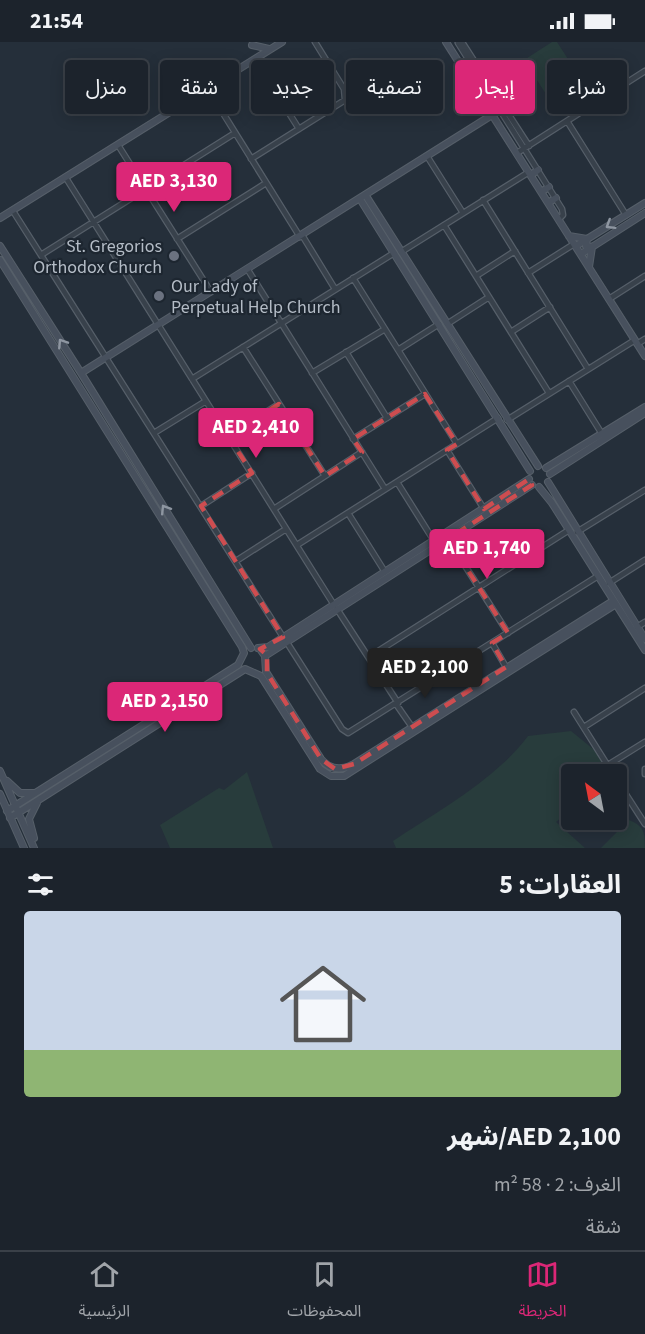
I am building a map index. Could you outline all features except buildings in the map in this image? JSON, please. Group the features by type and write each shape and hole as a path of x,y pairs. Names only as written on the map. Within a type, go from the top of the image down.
{"street":[{"path":"239,69 282,42"},
{"path":"251,159 342,103 346,97 344,89 315,42"},
{"path":"446,42 458,60"},
{"path":"450,48 460,42 472,60"},
{"path":"251,43 271,49"},
{"path":"251,43 256,52 255,59 299,129"},
{"path":"517,153 645,71"},
{"path":"0,219 169,114"},
{"path":"223,114 335,289"},
{"path":"479,123 482,114"},
{"path":"506,114 563,211 559,219"},
{"path":"81,373 492,115 645,356"},
{"path":"479,123 489,121 500,126"},
{"path":"567,121 626,215"},
{"path":"41,255 235,133"},
{"path":"118,146 211,292"},
{"path":"427,156 464,213"},
{"path":"192,379 353,278 483,200 538,170"},
{"path":"66,178 412,727"},
{"path":"177,239 266,183"},
{"path":"541,192 549,187"},
{"path":"369,208 376,189"},
{"path":"363,197 530,471 530,482"},
{"path":"548,203 556,198"},
{"path":"483,200 588,369"},
{"path":"528,273 645,203"},
{"path":"350,205 369,208"},
{"path":"10,212 41,255 107,357 345,732 353,731 598,576"},
{"path":"581,254 645,213"},
{"path":"444,225 549,393"},
{"path":"569,236 587,239"},
{"path":"587,239 586,246 592,247"},
{"path":"0,246 251,648"},
{"path":"589,267 592,247"},
{"path":"476,276 515,251"},
{"path":"397,252 447,324 538,466 548,471"},
{"path":"0,260 243,647 243,656 250,670 261,676 320,769 331,776 344,776 614,602"},
{"path":"248,270 385,489"},
{"path":"609,299 645,276"},
{"path":"353,278 457,444"},
{"path":"447,324 489,297"},
{"path":"511,332 550,307"},
{"path":"398,350 439,324"},
{"path":"312,374 385,329"},
{"path":"507,420 588,369 645,339"},
{"path":"243,347 325,476"},
{"path":"346,352 387,418"},
{"path":"569,381 602,434"},
{"path":"353,439 425,394"},
{"path":"154,433 206,400"},
{"path":"228,436 279,404"},
{"path":"548,471 645,407"},
{"path":"93,408 108,426 113,424"},
{"path":"548,471 645,413"},
{"path":"297,545 498,418"},
{"path":"116,445 116,441 120,440 135,460"},
{"path":"447,450 484,509"},
{"path":"274,509 362,452"},
{"path":"530,471 538,466"},
{"path":"548,471 548,482 645,639"},
{"path":"201,506 252,473"},
{"path":"397,482 434,541"},
{"path":"335,607 385,572 530,482"},
{"path":"530,482 546,494 645,650"},
{"path":"265,656 285,639 448,539 530,482"},
{"path":"539,487 548,482"},
{"path":"577,532 645,490"},
{"path":"348,513 385,572"},
{"path":"236,561 286,529"},
{"path":"369,657 569,530"},
{"path":"448,539 508,633"},
{"path":"609,583 645,560"},
{"path":"260,649 265,656 264,665 315,750 330,767 348,768 506,667 590,618"},
{"path":"637,627 645,622"},
{"path":"251,648 260,649 285,639"},
{"path":"492,643 506,667"},
{"path":"34,848 29,819 38,796 232,669 251,648"},
{"path":"9,815 230,678 264,665"},
{"path":"584,727 645,688"},
{"path":"574,712 607,764"},
{"path":"610,764 645,742"},
{"path":"645,769 645,774"},
{"path":"1,774 20,793 38,796"},
{"path":"1,774 34,848"},
{"path":"0,794 24,848"},
{"path":"627,796 645,824"}],"highlighted area":[{"path":"425,394 457,444 447,450 484,509 529,479 532,485 448,539 508,633 492,643 506,667 354,764 335,769 321,759 267,673 267,655 260,649 283,637 201,506 252,473 228,436 279,404 325,476 362,452 353,439"}],"green space":[{"path":"552,42 557,42 569,60 547,60 547,96 535,77 535,60 524,60"},
{"path":"571,731 603,757 605,764 561,764 561,818 556,822 561,826 561,830 565,830 585,848 396,848 393,841 482,781 499,767 528,736"},
{"path":"247,772 273,848 170,848 160,825 219,788 224,790"},
{"path":"629,820 643,830 645,848 601,848 619,830 627,830"}],"place":[{"name":"St. Gregorios Orthodox Church","path":"174,256"},
{"name":"Our Lady of Perpetual Help Church","path":"159,296"}]}
